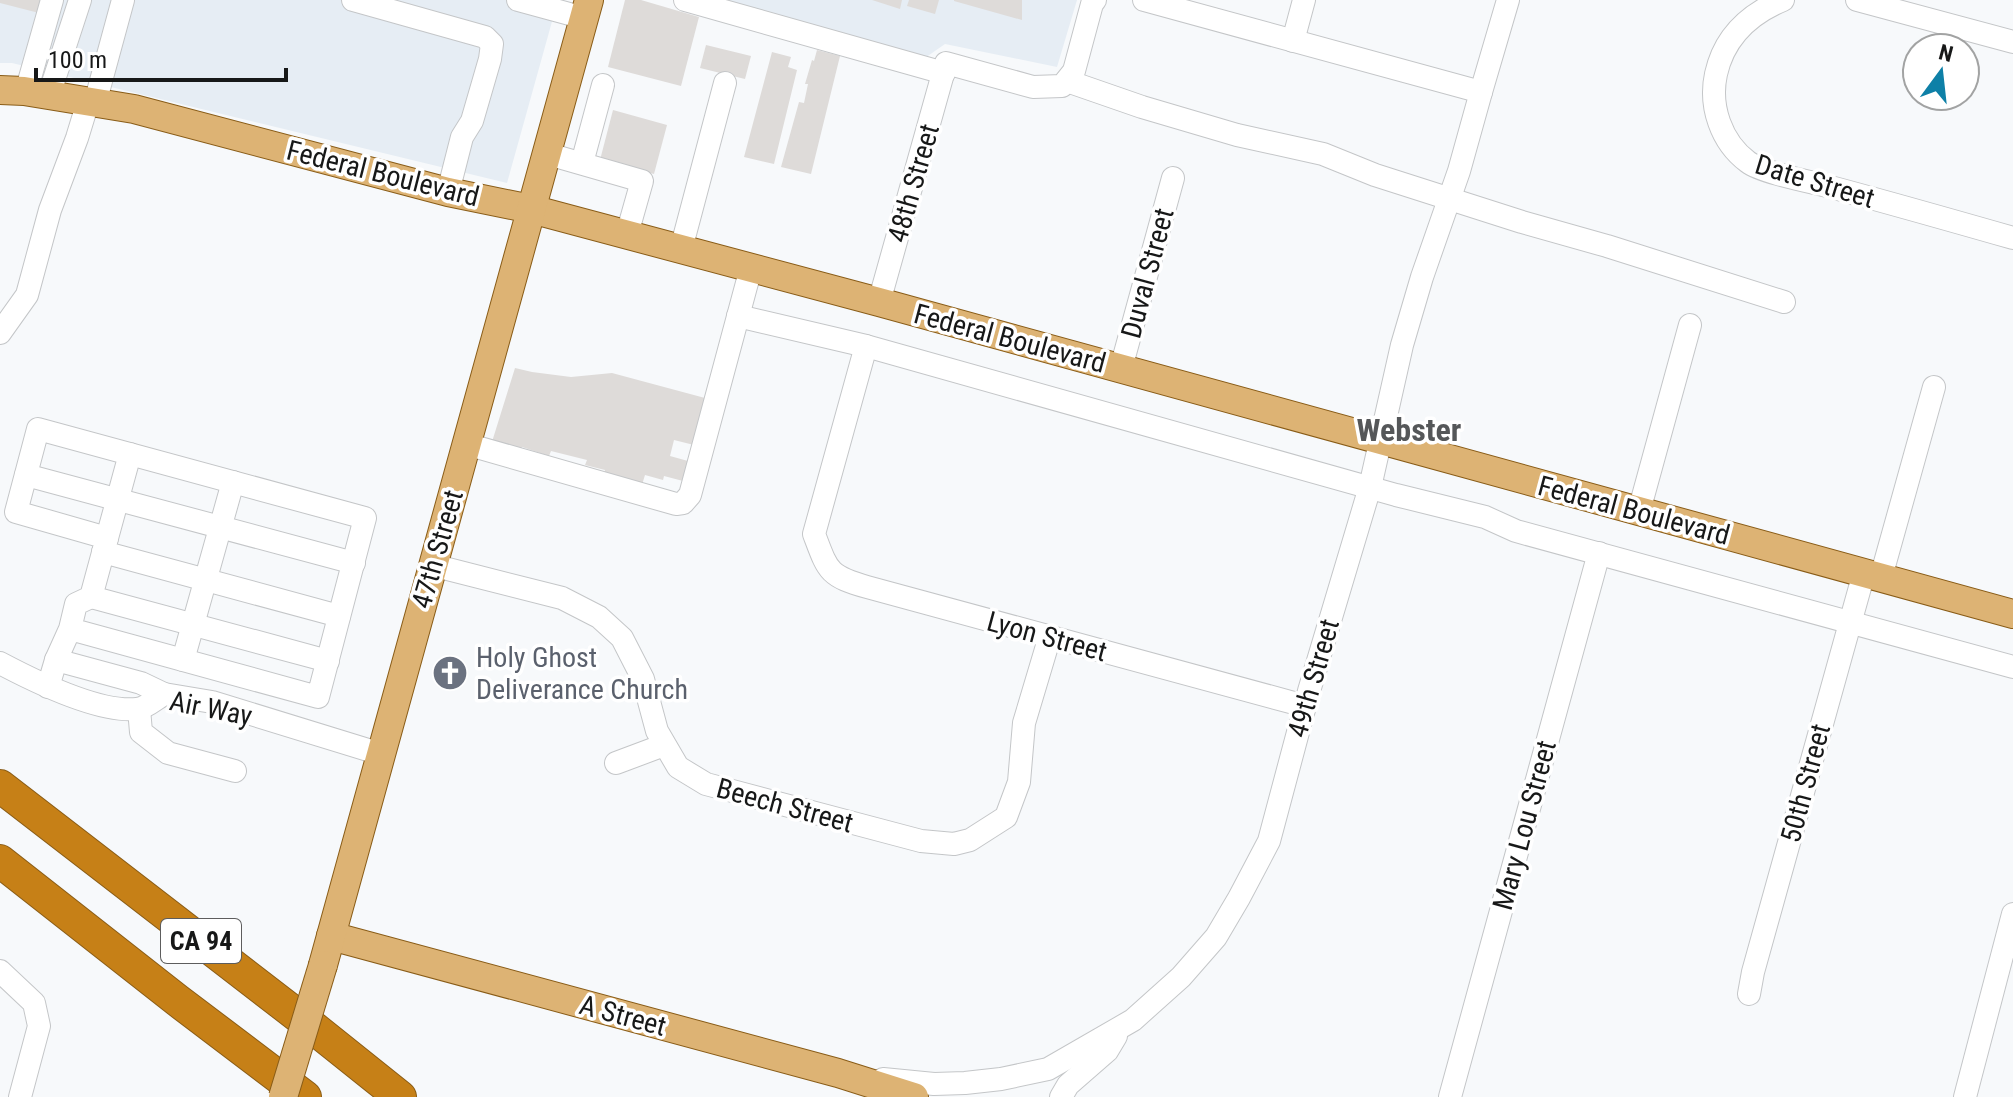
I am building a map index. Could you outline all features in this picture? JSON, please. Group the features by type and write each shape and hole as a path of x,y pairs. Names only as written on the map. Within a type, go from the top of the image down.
{"highway":[{"name":"CA 94","path":"0,786 400,1097"},
{"name":"CA 94","path":"0,861 305,1097"}],"main road":[{"name":"47th Street","path":"283,1097 323,965 586,9"},
{"name":"Federal Boulevard","path":"25,92 134,109 448,192 531,209 627,234 2013,614"},
{"name":"A Street","path":"331,936 838,1073 914,1097"}],"street":[{"path":"25,92 52,0"},
{"path":"25,92 80,0"},
{"path":"0,333 27,295 50,210 92,102 123,0"},
{"path":"353,0 485,37 492,44 472,121 462,137 448,192"},
{"path":"518,0 586,9"},
{"path":"685,0 945,68 1033,87 1064,84 1237,135 1323,154 1375,175 1784,302"},
{"path":"1064,84 1074,71 1095,0"},
{"path":"1144,0 1481,92"},
{"path":"1293,41 1304,0"},
{"path":"1506,9 1519,0"},
{"name":"Date Street","path":"1783,0 1756,14 1730,39 1719,63 1714,84 1715,107 1730,144 1751,164 2013,238"},
{"path":"1857,0 2013,42"},
{"name":"49th Street","path":"838,1073 934,1084 1001,1079 1048,1069 1133,1020 1181,977 1216,937 1269,841 1305,706 1370,487 1402,345 1459,171 1506,9"},
{"name":"48th Street","path":"879,302 945,68"},
{"path":"681,249 725,83"},
{"path":"582,163 603,85"},
{"path":"548,154 642,181 627,234"},
{"name":"Duval Street","path":"1121,368 1173,178"},
{"path":"466,444 676,504 683,503 690,495 751,268"},
{"path":"738,316 866,346 1485,517 1516,531 2013,667"},
{"path":"1639,511 1690,325"},
{"name":"Lyon Street","path":"866,346 814,534 832,574 844,580 1305,706"},
{"name":"50th Street","path":"1749,994 1849,622 1872,575 1934,387"},
{"path":"70,629 318,697 365,518 38,429 16,512 205,580 339,616"},
{"path":"91,597 130,454"},
{"path":"26,475 354,563"},
{"path":"183,660 233,482"},
{"name":"Mary Lou Street","path":"1450,1097 1599,553"},
{"name":"Beech Street","path":"432,565 562,598 599,617 622,638 643,679 657,731 678,767 706,784 921,841 954,844 970,840 1006,817 1019,782 1024,723 1050,636"},
{"path":"48,687 76,604 91,597 328,661"},
{"path":"56,660 141,683 164,694"},
{"name":"Air Way","path":"0,663 48,687 107,706 139,709 164,694 212,702 381,754"},
{"path":"79,697 86,669"},
{"path":"139,709 141,732 168,753 235,771"},
{"path":"616,763 664,745"},
{"path":"1965,1097 2006,963 2013,914"},
{"path":"0,971 34,1003 39,1026 20,1097"},
{"path":"1061,1097 1068,1085 1107,1051 1121,1028"},
{"path":"1048,1069 1048,1097"}],"shaded area":[{"path":"0,0 558,0 507,183 12,63 0,63"},
{"path":"727,0 1077,0 1057,67 945,44 922,60"}],"building":[{"path":"0,0 42,0 39,13 0,3"},
{"path":"625,0 641,0 699,17 681,86 608,67"},
{"path":"872,0 902,0 900,9"},
{"path":"909,0 939,0 935,14 907,6"},
{"path":"1022,0 1022,20 954,1"},
{"path":"706,45 751,56 745,79 700,68"},
{"path":"817,50 840,56 811,174 781,167 799,102 804,103 808,84 805,84"},
{"path":"772,52 791,57 788,67 797,70 774,164 744,157"},
{"path":"613,110 667,125 654,174 600,160"},
{"path":"515,368 571,377 612,373 705,398 694,445 674,440 670,456 688,461 683,481 645,475 641,488 603,478 605,470 585,465 587,460 551,451 549,456 522,447 520,452 491,445"}],"place":[{"name":"Holy Ghost Deliverance Church","path":"450,673"}],"district":[{"name":"Webster","path":"1409,430"}]}
